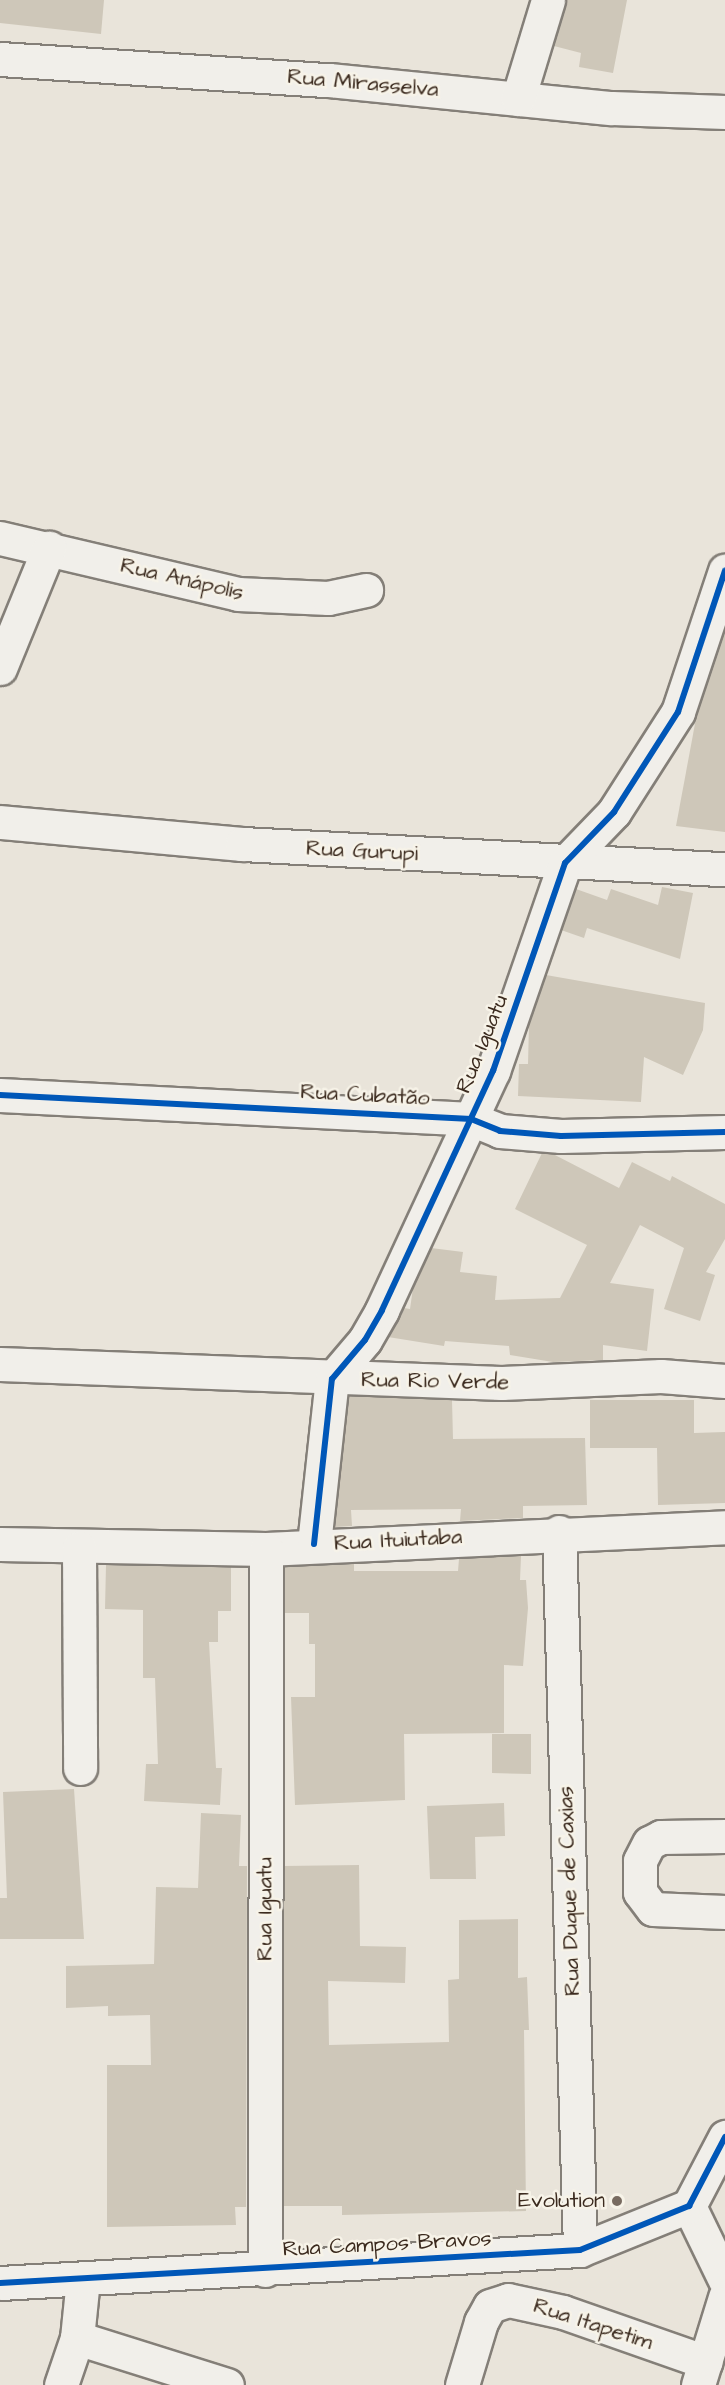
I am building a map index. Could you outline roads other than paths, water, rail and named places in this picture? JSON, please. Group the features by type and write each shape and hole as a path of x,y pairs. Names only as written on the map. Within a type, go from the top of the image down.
{"street":[{"path":"518,99 548,0"},
{"name":"Rua Mirasselva","path":"0,60 266,75 518,99 725,112"},
{"name":"Rua Anápolis","path":"0,538 238,594 328,598 366,590"},
{"path":"0,668 49,548"},
{"name":"Rua Iguatu","path":"332,1379 365,1340 471,1119 511,1024 565,863 615,812 678,712 724,577"},
{"name":"Rua Gurupi","path":"0,822 242,844 565,863 725,869"},
{"name":"Rua Cubatão","path":"0,1095 471,1119 500,1131 561,1136 725,1132"},
{"name":"Rua Rio Verde","path":"0,1364 332,1379 502,1383 661,1376 725,1381"},
{"path":"314,1544 332,1379"},
{"name":"Rua Ituiutaba","path":"0,1544 79,1548 266,1549 314,1544 559,1532 725,1527"},
{"name":"Rua Duque de Caxias","path":"559,1532 580,2250"},
{"path":"79,1548 80,1768"},
{"name":"Rua Iguatu","path":"265,2270 266,1549"},
{"path":"725,1836 661,1837 649,1843 640,1861 640,1892 653,1909 725,1912"},
{"path":"725,2137 689,2206 725,2280"},
{"name":"Rua Campos Bravos","path":"0,2283 265,2270 580,2250 689,2206"},
{"path":"61,2385 77,2338 82,2279"},
{"path":"702,2374 725,2297"},
{"name":"Rua Itapetim","path":"462,2385 481,2322 490,2306 508,2301 564,2312 702,2374"},
{"path":"77,2338 227,2385"}],"place":[{"name":"Evolution","path":"617,2201"}]}
